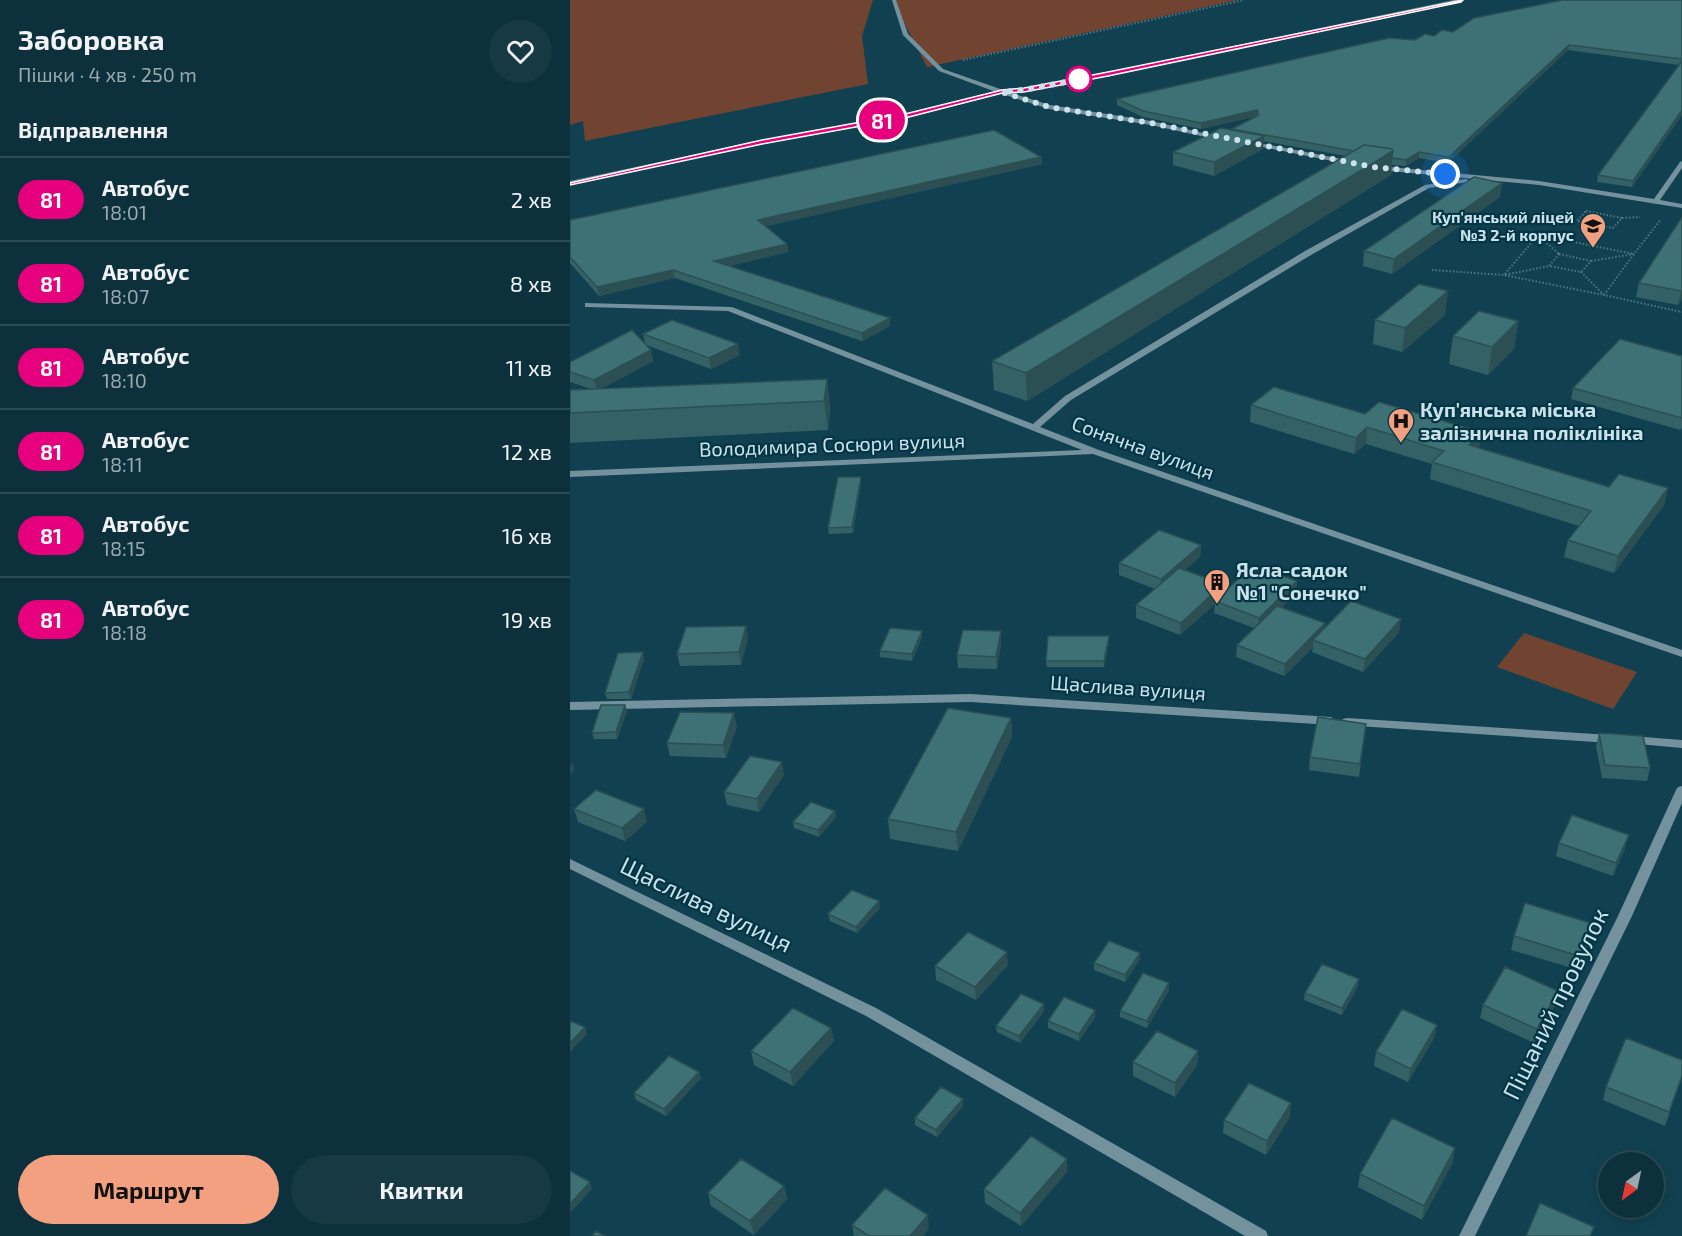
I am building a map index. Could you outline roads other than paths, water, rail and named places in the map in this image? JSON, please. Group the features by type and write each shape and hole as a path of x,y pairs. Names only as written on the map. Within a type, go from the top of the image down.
{"street":[{"path":"894,0 906,35 941,70 1049,107 1151,123 1223,138"},
{"path":"570,183 762,142 905,116 1002,92 1106,74 1461,0"},
{"path":"1235,141 1362,165"},
{"path":"1656,201 1682,163"},
{"path":"1373,167 1539,183 1682,206"},
{"path":"1035,427 1068,398 1308,253 1427,186 1481,178"},
{"name":"Сонячна вулиця","path":"588,305 729,309 1096,452 1682,654"},
{"name":"Володимира Сосюри вулиця","path":"570,474 1096,452"},
{"name":"Щаслива вулиця","path":"570,706 970,698 1682,744"},
{"name":"Піщаний провулок","path":"1467,1236 1625,916 1682,790"},
{"name":"Щаслива вулиця","path":"570,864 871,1012 1260,1236"}],"place":[{"name":"Куп'янський ліцей №3 2-й корпус","path":"1593,249"},
{"name":"Куп'янська міська залізнична поліклініка","path":"1401,444"},
{"name":"Ясла-садок №1 \"Сонечко\"","path":"1217,605"}]}
